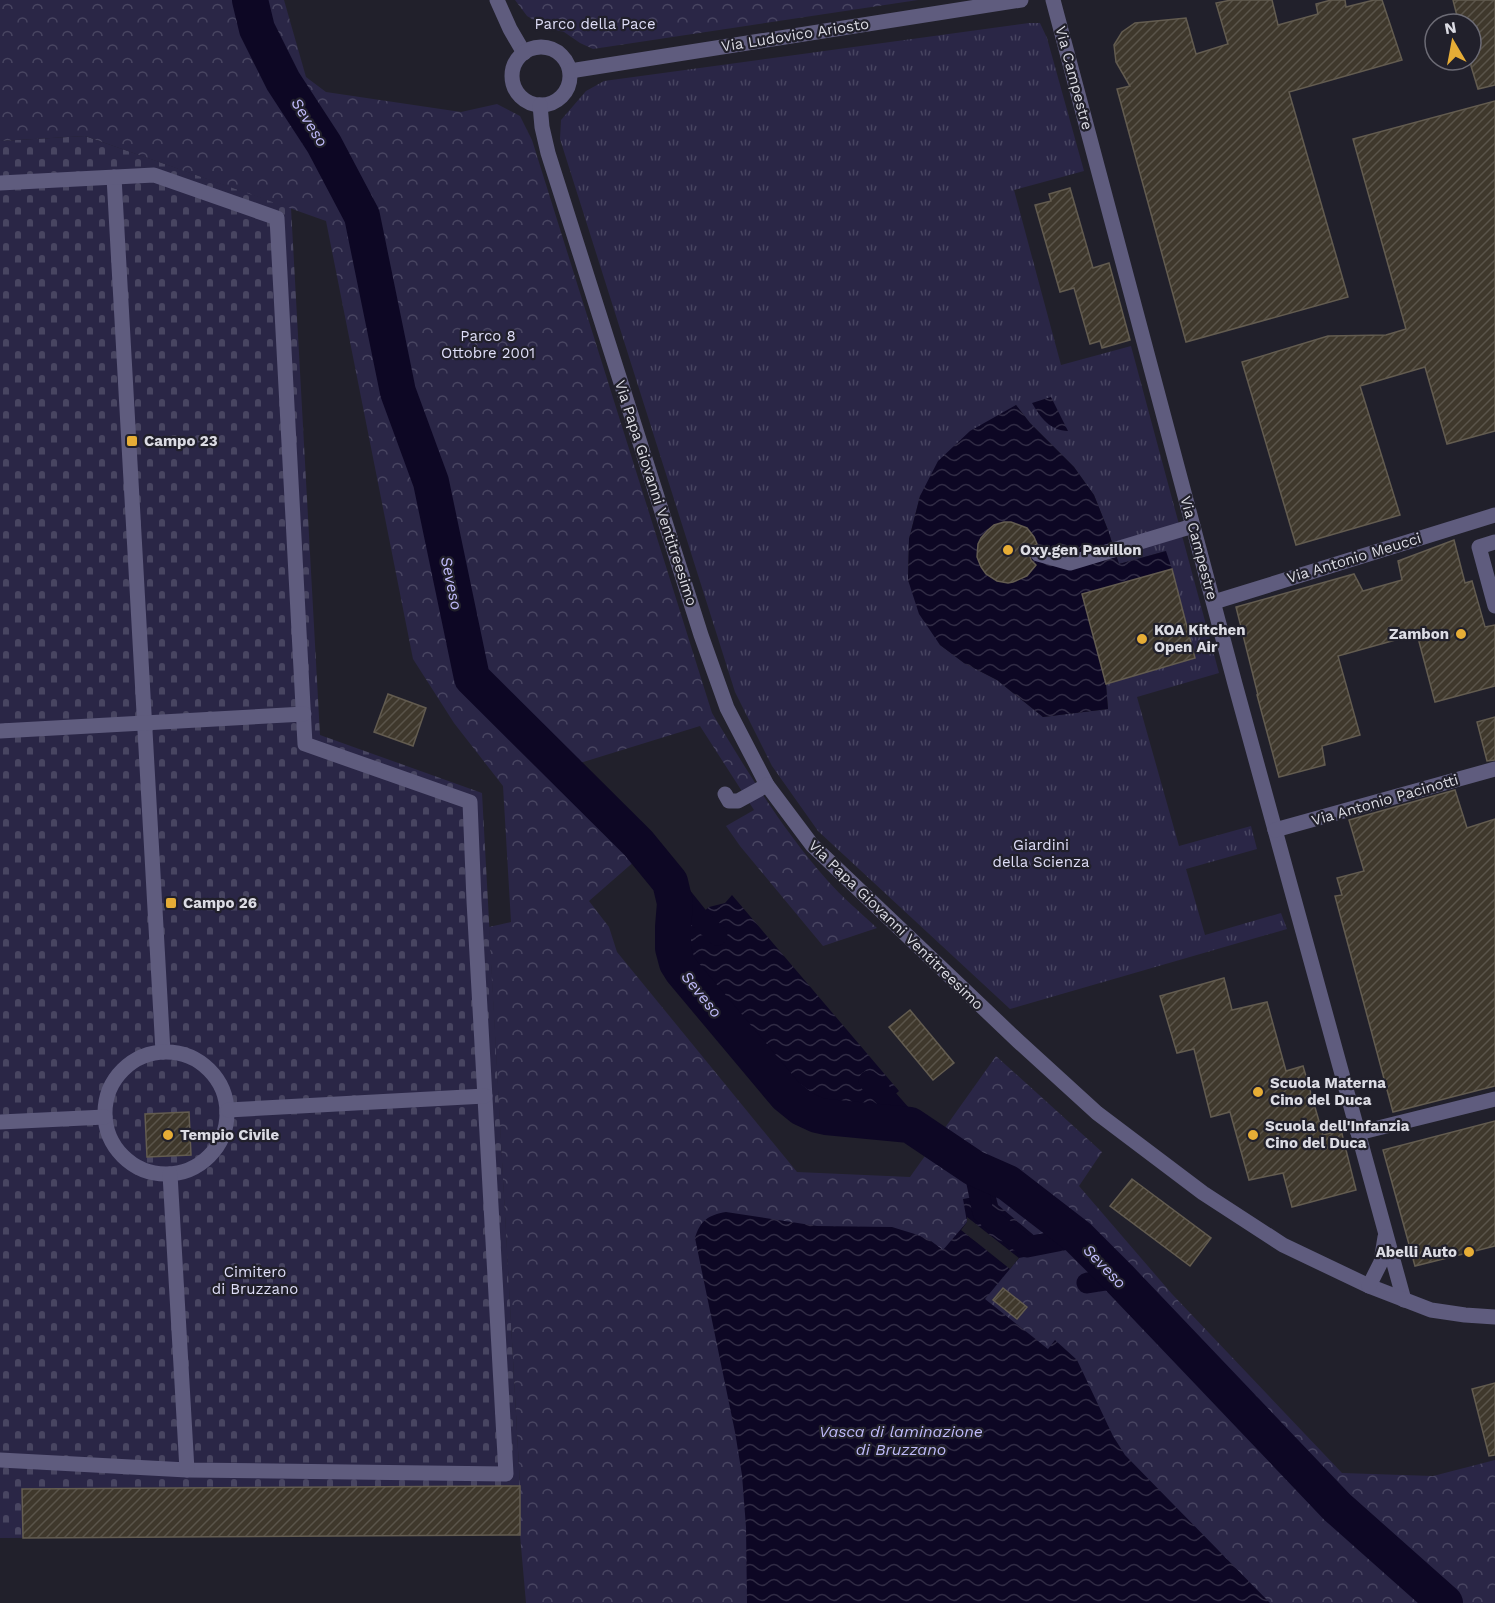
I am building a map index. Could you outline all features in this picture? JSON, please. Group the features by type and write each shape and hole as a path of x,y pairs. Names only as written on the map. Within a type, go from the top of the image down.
{"street":[{"path":"497,0 524,53"},
{"name":"Via Ludovico Ariosto","path":"570,71 1021,0"},
{"name":"Via Campestre","path":"1053,0 1275,830 1404,1300"},
{"path":"542,47 554,50 564,58 570,71 570,81 566,92 557,101 546,105 533,105 522,99 515,90 511,78 513,66 520,56 530,49 542,47"},
{"name":"Via Papa Giovanni Ventitreesimo","path":"540,105 548,153 700,635 727,708 767,785 812,845 1097,1113 1203,1193 1282,1245 1369,1286 1431,1310 1495,1317"},
{"path":"0,183 154,175 277,218 305,744 470,802 506,1474 187,1470 0,1460"},
{"path":"114,177 164,1052"},
{"name":"Via Antonio Meucci","path":"1214,602 1495,515"},
{"path":"1038,554 1070,563 1193,526"},
{"path":"1495,542 1479,547 1495,606"},
{"path":"0,731 304,714"},
{"name":"Via Antonio Pacinotti","path":"1275,830 1495,769"},
{"path":"725,794 729,801 738,801 767,785"},
{"path":"164,1052 190,1057 202,1063 212,1072 223,1090 228,1110 223,1136 207,1159 184,1172 170,1174 143,1170 131,1163 121,1154 110,1136 105,1117 110,1089 121,1072 137,1059 164,1052"},
{"path":"228,1110 485,1096"},
{"path":"1358,1133 1495,1099"},
{"path":"0,1122 105,1117"},
{"path":"170,1174 187,1470"},
{"name":"Via Campestre","path":"1369,1286 1381,1262 1386,1234"}],"green space":[{"name":"Parco 8 Ottobre 2001","path":"0,0 284,0 306,77 326,92 461,112 497,104 520,116 532,140 712,713 752,778 795,841 833,886 877,928 823,946 726,826 754,810 700,726 580,763 652,846 589,901 609,927 617,952 797,1172 910,1177 996,1056 1102,1152 1079,1186 1172,1294 1342,1473 1433,1476 1495,1460 1495,1603 526,1603 520,1535 520,1486 489,927 511,922 503,786 454,723 413,659 326,221 85,136 0,141"},
{"name":"Parco della Pace","path":"515,0 918,0 593,49 564,32 547,28 527,16"},
{"name":"Giardini della Scienza","path":"1040,23 1047,38 1084,171 1014,190 1061,365 1131,346 1219,673 1137,697 1179,846 1251,826 1257,849 1186,869 1205,935 1281,913 1287,929 1010,1009 818,831 772,766 735,692 560,139 561,120 586,91 604,81","holes":["1016,405 1030,423 1074,467 1094,495 1119,564 1166,551 1082,594 1106,684 1108,709 1043,717 997,680 964,663 940,645 908,580 909,539 920,496"]},
{"name":"Cimitero di Bruzzano","path":"85,136 291,208 320,735 482,793 520,1486 520,1535 0,1538 0,141"}],"water":[{"path":"1051,397 1068,431 1051,426 1042,418 1032,403"},
{"path":"1016,405 1030,423 1074,467 1094,495 1119,564 1166,551 1172,569 1082,594 1106,684 1108,709 1043,717 997,680 964,663 940,645 919,614 908,580 909,539 920,496 938,461 970,431"},
{"path":"732,895 899,1091 879,1108 828,1104 801,1092 691,962 684,936 686,926 709,907 725,903"},
{"name":"Vasca di laminazione di Bruzzano","path":"995,1193 998,1205 1036,1237 1040,1254 1019,1258 985,1299 1048,1349 1055,1340 1077,1360 1113,1436 1125,1455 1270,1603 747,1603 746,1527 742,1475 695,1238 699,1227 710,1217 726,1212 817,1226 892,1227 918,1235 943,1250 967,1222 963,1199"}],"pier":[{"path":"967,1217 1019,1258 1010,1269 961,1230 967,1222"}],"building":[{"path":"1231,0 1272,0 1278,25 1318,14 1316,4 1331,0 1345,0 1346,7 1382,0 1402,60 1289,92 1348,297 1186,342 1117,89 1130,86 1116,62 1114,45 1122,32 1135,23 1186,18 1196,54 1228,44 1216,3"},
{"path":"1453,0 1495,0 1495,85 1478,89 1473,72 1483,72 1483,12 1456,12"},
{"path":"1495,101 1495,431 1447,444 1425,367 1360,386 1400,515 1296,545 1242,362 1328,336 1386,335 1406,329 1353,139"},
{"path":"1070,188 1093,268 1109,263 1130,340 1102,348 1100,341 1090,344 1074,288 1060,292 1035,205 1051,201 1049,194"},
{"name":"Oxy.gen Pavillon","path":"1004,522 1027,528 1037,544 1029,552 1031,560 1036,565 1027,576 1008,583 997,581 986,574 977,557 981,538 994,525"},
{"path":"1454,540 1465,583 1472,581 1485,627 1495,625 1495,686 1435,702 1417,634 1338,656 1360,735 1322,746 1325,765 1279,777 1236,607 1354,574 1363,591 1402,580 1398,561"},
{"name":"KOA Kitchen Open Air","path":"1172,569 1195,658 1106,684 1082,594"},
{"path":"388,694 426,708 413,746 374,732"},
{"path":"1495,717 1495,760 1487,761 1477,722"},
{"path":"1455,790 1467,828 1495,819 1495,1086 1393,1112 1335,896 1342,895 1337,878 1364,871 1349,820"},
{"name":"Scuola Materna Cino del Duca","path":"1224,978 1232,1010 1267,1002 1286,1071 1303,1066 1323,1135 1341,1130 1356,1190 1292,1207 1283,1173 1249,1180 1230,1112 1211,1117 1194,1049 1177,1053 1160,996"},
{"path":"910,1010 954,1063 933,1080 889,1027"},
{"name":"Tempio Civile","path":"189,1112 191,1155 147,1157 145,1114"},
{"path":"1495,1121 1495,1246 1415,1266 1383,1150"},
{"path":"1132,1179 1211,1238 1190,1266 1110,1206"},
{"path":"1003,1288 1027,1307 1017,1319 993,1300"},
{"path":"1495,1383 1495,1455 1489,1456 1472,1389"},
{"path":"520,1486 520,1535 23,1538 22,1489"}],"waterway":[{"name":"Seveso","path":"250,0 257,29 283,81 324,144 362,216 398,392 431,482 472,678 638,843 670,882 675,903 673,948 682,971 786,1095 802,1108 826,1117 910,1125 974,1168 1008,1183 1078,1237 1337,1507 1445,1603"},
{"path":"670,882 698,917 717,935"},
{"path":"869,1081 910,1125"},
{"path":"974,1168 983,1213 1027,1247 1078,1237"},
{"path":"1087,1283 1119,1278"}],"place":[{"name":"Campo 23","path":"132,441"},
{"name":"Oxy.gen Pavillon","path":"1008,550"},
{"name":"Zambon","path":"1461,634"},
{"name":"KOA Kitchen Open Air","path":"1142,639"},
{"name":"Campo 26","path":"171,903"},
{"name":"Scuola Materna Cino del Duca","path":"1258,1092"},
{"name":"Tempio Civile","path":"168,1135"},
{"name":"Scuola dell'Infanzia Cino del Duca","path":"1253,1135"},
{"name":"Abelli Auto","path":"1469,1252"}]}
